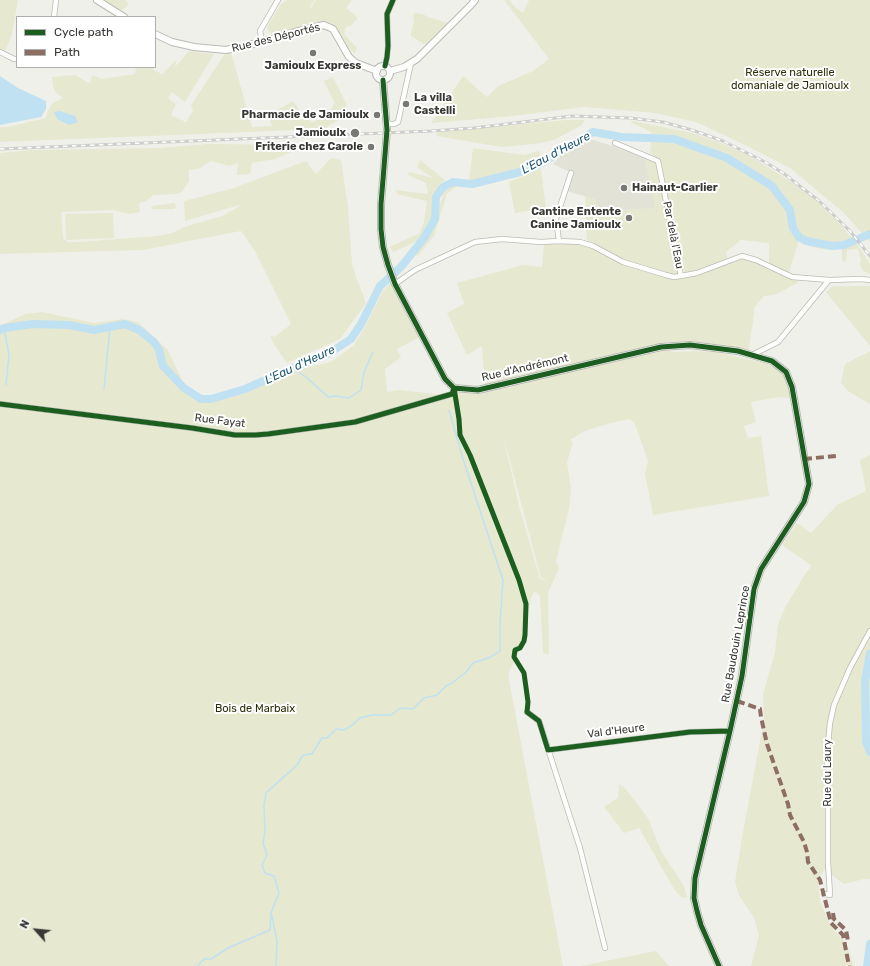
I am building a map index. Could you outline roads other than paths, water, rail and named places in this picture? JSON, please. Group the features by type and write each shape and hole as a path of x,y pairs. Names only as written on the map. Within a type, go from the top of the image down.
{"street":[{"path":"54,16 56,0"},
{"path":"97,0 122,16"},
{"path":"262,42 260,31 278,0"},
{"path":"385,66 387,57 387,14 393,0"},
{"path":"390,71 404,67 417,59 475,0"},
{"name":"Rue des Déportés","path":"156,34 172,42 194,47 226,50 324,25 333,29 349,57 356,63 377,71"},
{"path":"0,52 16,59"},
{"path":"386,124 394,124 398,122 411,63"},
{"path":"385,66 390,71"},
{"path":"383,80 377,76 377,71 380,67 385,66"},
{"path":"383,80 389,77 390,71"},
{"path":"383,80 387,133 381,204 381,228 384,247 395,283 445,379 454,388"},
{"name":"Par delà l'Eau","path":"395,283 415,270 475,242 502,239 541,242 580,242 593,246 623,262 674,277 681,276 658,160 615,142"},
{"path":"559,241 556,219 571,174"},
{"path":"681,276 697,273 742,256 756,260 792,277 829,280 870,280"},
{"path":"752,355 778,342 829,280"},
{"name":"Rue d'Andrémont","path":"454,388 478,390 660,347 690,345 738,351 752,355"},
{"name":"Rue Baudouin Leprince","path":"720,966 701,924 697,911 694,898 695,878 742,676 754,589 761,568 804,502 808,484 792,387 786,372 772,361 752,355"},
{"name":"Rue Fayat","path":"0,404 192,428 235,435 255,435 355,422 452,394 454,388"},
{"name":"Rue du Laury","path":"824,894 830,895 828,862 827,754 830,723 834,705 850,668 870,630"},
{"path":"527,712 539,721 580,848 605,948"},
{"name":"Val d'Heure","path":"548,750 682,733 730,730"}],"water":[{"path":"0,76 18,88 46,101 46,109 41,117 0,125"},
{"path":"60,111 75,116 78,122 69,125 57,119 54,112"}],"waterway":[{"name":"L'Eau d'Heure","path":"0,330 4,328 33,324 69,325 94,330 125,324 139,330 154,342 159,350 163,366 184,388 201,399 211,399 245,389 328,354 351,339 361,324 380,286 401,267 424,238 435,219 436,197 443,187 453,182 472,184 528,170 546,161 593,132 622,137 674,139 727,158 772,186 790,210 793,228 799,237 806,241 833,246 844,245 870,234"},
{"path":"104,389 110,327"},
{"path":"4,328 9,355 6,385"},
{"path":"293,368 306,377 328,397 336,396 349,398 361,390 364,372 373,352"},
{"path":"197,966 204,959 211,959 228,948 270,930 271,913 279,893 274,876 265,873 262,865 267,855 263,843 265,831 264,806 266,793 297,765 303,755 312,754 322,738 327,738 336,729 344,730 360,718 372,715 391,715 399,709 404,708 413,709 424,698 437,695 446,686 466,672 473,663 491,657 500,651 500,622 503,580 463,459 449,410"},
{"name":"L'Eau d'Heure","path":"870,654 865,680 866,742 870,752"},
{"path":"272,916 277,941 276,966"},
{"name":"L'Eau d'Heure","path":"867,966 870,944"}],"railway":[{"path":"0,149 431,131 474,128 572,116 630,118 663,122 723,141 765,162 783,173 819,201 850,231 870,256"}],"place":[{"name":"Jamioulx Express","path":"313,53"},
{"name":"La villa Castelli","path":"406,104"},
{"name":"Pharmacie de Jamioulx","path":"377,115"},
{"name":"Jamioulx","path":"355,133"},
{"name":"Friterie chez Carole","path":"371,147"},
{"name":"Hainaut-Carlier","path":"624,188"},
{"name":"Cantine Entente Canine Jamioulx","path":"629,218"}],"park label":[{"name":"Réserve naturelle domaniale de Jamioulx","path":"790,79"},
{"name":"Bois de Marbaix","path":"255,709"}]}
